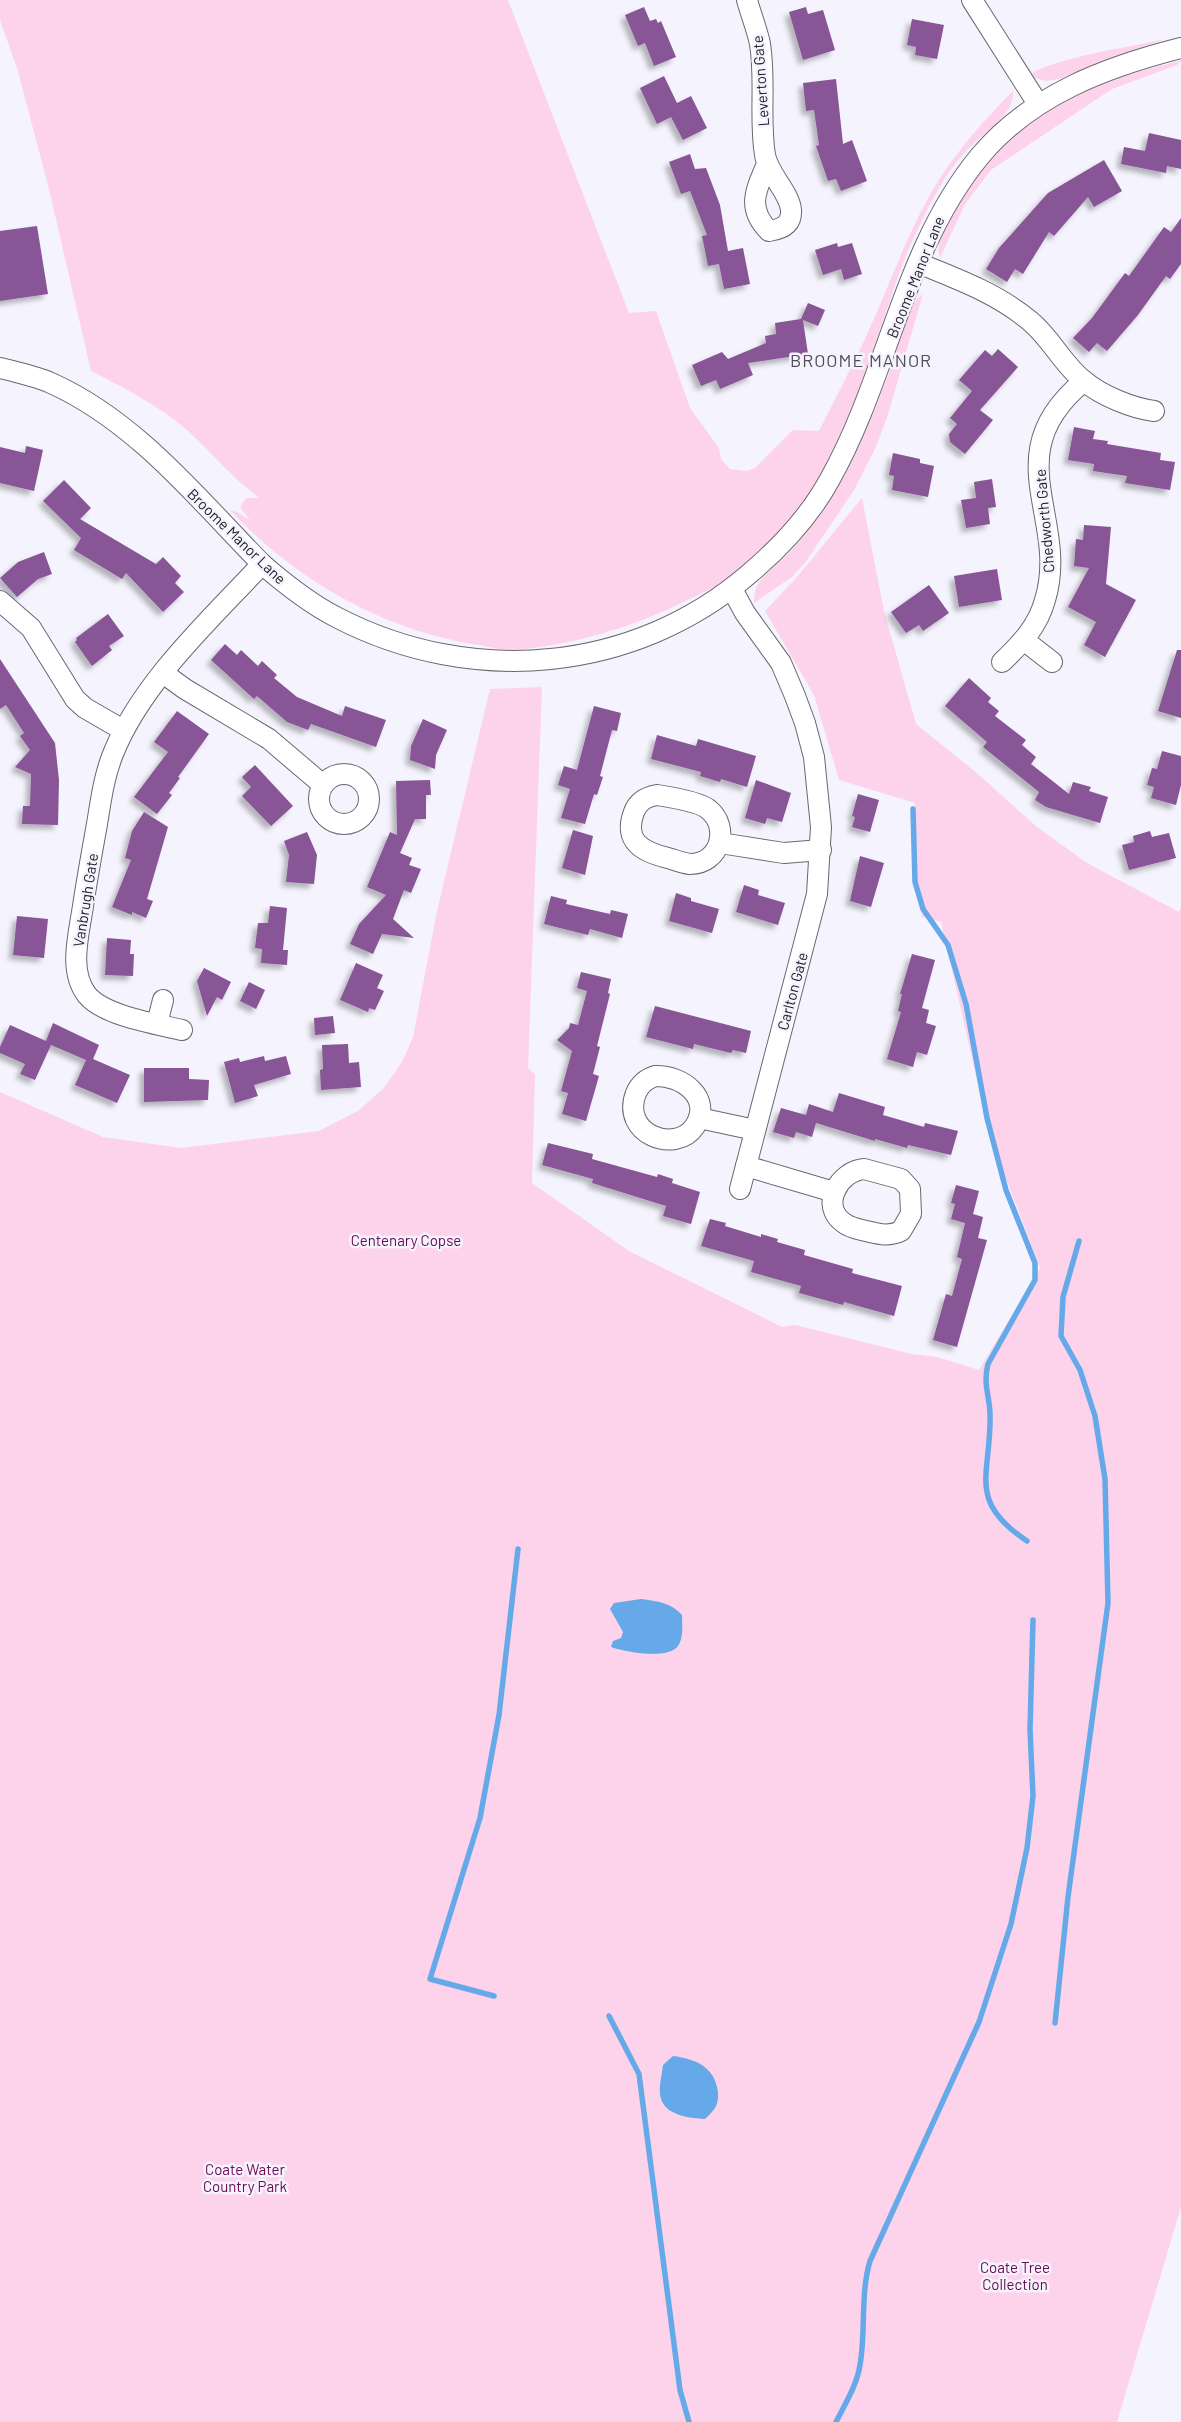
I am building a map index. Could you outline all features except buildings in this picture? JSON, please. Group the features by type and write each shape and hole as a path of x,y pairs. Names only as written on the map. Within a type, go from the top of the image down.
{"street":[{"name":"Leverton Gate","path":"747,0 760,44 767,164"},
{"path":"972,0 1038,104"},
{"name":"Broome Manor Lane","path":"0,368 50,383 80,398 108,417 138,440 262,564 306,599 336,618 372,634 409,647 485,661 532,662 580,655 617,646 653,634 700,611 732,589 793,532 829,482 858,421 918,263 943,211 979,157 996,138 1038,104 1068,88 1126,64 1181,48"},
{"path":"918,263 967,283 1020,313 1032,323 1084,381 1128,404 1154,410"},
{"name":"Chedworth Gate","path":"1002,662 1024,641 1042,611 1049,581 1050,553 1037,478 1040,448 1053,414 1069,394 1084,381"},
{"name":"Vanbrugh Gate","path":"182,1030 126,1015 96,1003 87,995 77,968 77,953 84,901 106,774 123,730 146,693 163,672 262,564"},
{"name":"Carlton Gate","path":"732,589 745,613 781,663 805,723 819,793 821,850 817,894 740,1189"},
{"path":"0,601 31,628 75,699 84,708 123,730"},
{"path":"1024,641 1052,662"},
{"path":"163,672 202,700 270,739 323,785"},
{"path":"661,795 702,806 710,811 719,826 720,843 716,852 707,858 694,864 687,864 655,855 642,848 632,836 630,824 640,803 648,796 661,795"},
{"path":"720,843 784,853 821,850"},
{"path":"157,1024 163,1000"},
{"path":"699,1118 755,1130"},
{"path":"746,1166 834,1192"}],"green space":[{"path":"0,0 508,0 629,313 656,311 690,408 719,448 721,459 730,469 747,471 755,468 793,430 819,431 863,343 908,238 934,188 965,144 1013,91 1009,107 1004,115 960,158 936,193 903,262 860,386 832,453 808,495 782,530 738,572 704,592 662,612 621,628 576,640 533,648 504,650 444,638 409,628 343,598 312,579 255,535 230,510 250,520 240,507 246,498 260,498 232,475 179,423 142,398 91,371 49,189 17,68 0,20"},
{"path":"1165,39 1059,79 1046,81 1032,77 1033,72 1064,61 1098,52"},
{"path":"1181,61 1177,65 1112,89 991,170 965,204 940,258 939,243 944,228 965,192 1001,148 1035,118 1054,106 1095,86 1116,78"},
{"path":"923,294 887,418 875,449 854,490 805,563 792,577 754,603 758,583 791,551 810,529 842,481 859,446 890,370 905,318"},
{"path":"862,498 884,611 916,724 978,774 1037,827 1087,863 1179,912 1181,906 1181,2207 1117,2422 0,2422 0,1092 103,1137 181,1148 319,1131 358,1111 384,1088 402,1062 413,1037 437,911 490,689 542,687 528,1068 535,1074 532,1183 629,1251 782,1327 795,1325 912,1354 937,1357 979,1370 1040,1268 999,1160 979,1089 941,922 922,917 912,855 915,803 839,780 814,695 765,611 797,577"}],"water":[{"path":"641,1599 669,1605 682,1615 680,1643 673,1650 665,1653 646,1654 611,1647 613,1641 621,1638 623,1632 610,1609 614,1603"},
{"path":"673,2056 697,2062 709,2070 713,2076 718,2092 718,2101 705,2119 677,2114 665,2107 660,2094 663,2065"}],"waterway":[{"path":"913,809 915,882 923,909 948,945 966,1004 987,1118 1006,1190 1035,1263 1035,1280 988,1364 986,1377 990,1413 986,1469 989,1499 995,1512 1008,1526 1027,1541"},
{"path":"1055,2023 1068,1897 1108,1603 1105,1479 1095,1416 1080,1370 1061,1336 1063,1297 1079,1241"},
{"path":"494,1996 430,1979 480,1818 499,1715 518,1549"},
{"path":"836,2422 850,2394 858,2372 862,2352 865,2287 870,2261 979,2022 1011,1924 1027,1848 1033,1796 1030,1729 1033,1620"},
{"path":"609,2016 639,2074 680,2390 689,2422"}],"district":[{"name":"BROOME MANOR","path":"861,360"}],"park label":[{"name":"Centenary Copse","path":"406,1240"},
{"name":"Coate Water Country Park","path":"245,2178"},
{"name":"Coate Tree Collection","path":"1015,2276"}]}
